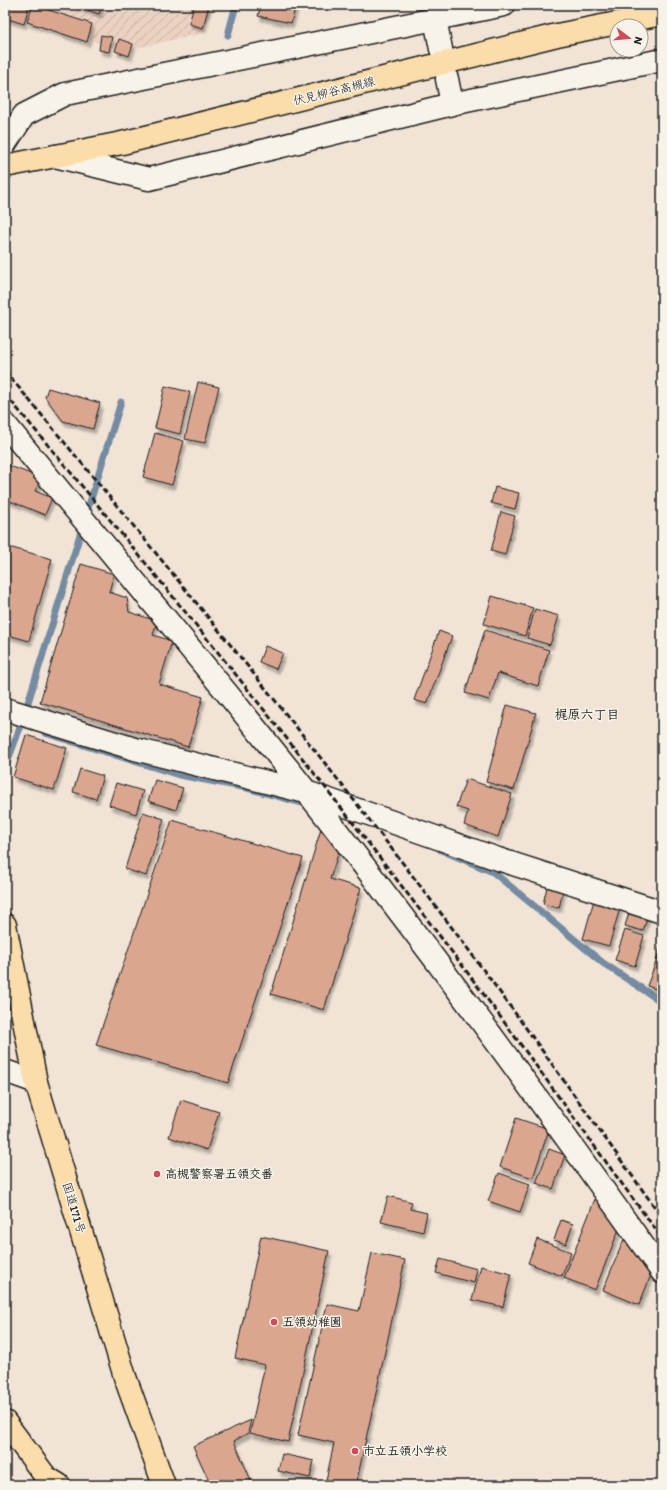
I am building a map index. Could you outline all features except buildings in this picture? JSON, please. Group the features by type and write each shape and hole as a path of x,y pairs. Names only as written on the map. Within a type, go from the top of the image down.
{"main road":[{"name":"伏見柳谷高槻線","path":"5,166 122,143 557,35 662,14"},
{"name":"国道171号","path":"5,925 36,1082 125,1377 164,1485"},
{"path":"5,1422 46,1477 59,1485"}],"street":[{"path":"5,144 24,115 65,94 504,5"},
{"path":"435,19 441,49"},
{"path":"55,156 149,179 452,104 662,60"},
{"path":"447,79 452,104"},
{"path":"5,424 306,792 444,971 566,1136 662,1272"},
{"path":"8,710 135,749 306,792 498,859 662,912"},
{"path":"5,1071 36,1082"}],"shaded area":[{"path":"5,5 212,5 204,33 123,51 5,11"}],"waterway":[{"path":"228,35 236,5"},
{"path":"86,515 121,402"},
{"path":"5,768 21,725 83,525"},
{"path":"45,733 179,775 247,788 310,805"},
{"path":"441,850 493,872 603,963 662,1002"}],"railway":[{"path":"5,371 224,637 385,840 494,984 662,1217"},
{"path":"5,394 166,588 375,851 515,1037 662,1238"}],"place":[{"name":"高槻警察署五領交番","path":"157,1174"},
{"name":"五領幼稚園","path":"274,1322"},
{"name":"市立五領小学校","path":"355,1451"}],"district":[{"name":"梶原六丁目","path":"587,714"}]}
